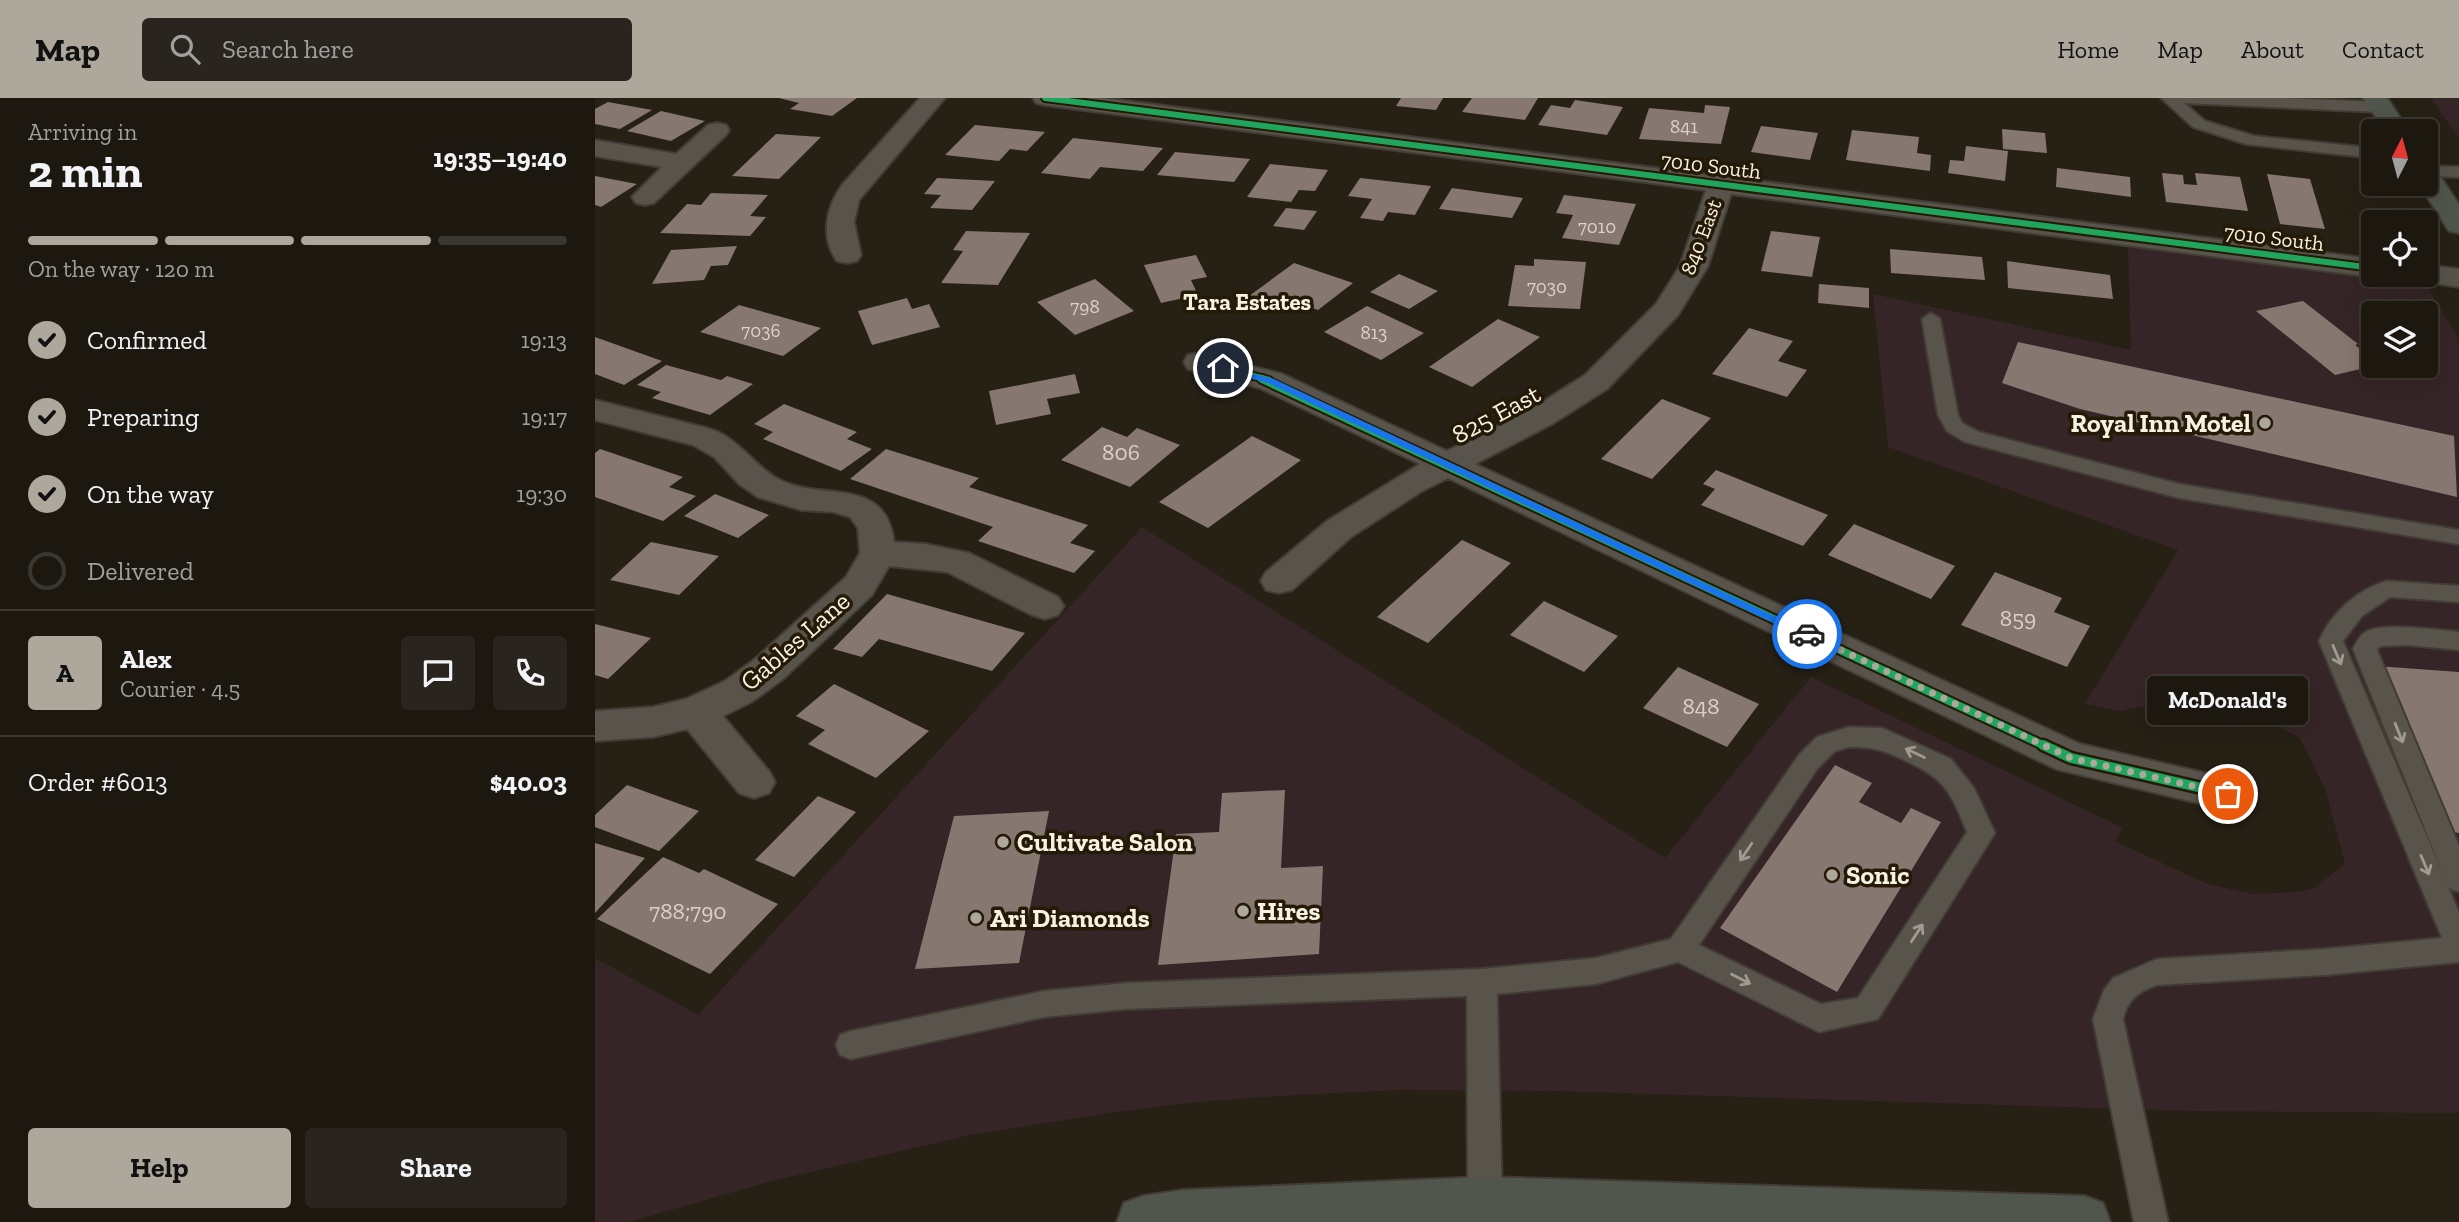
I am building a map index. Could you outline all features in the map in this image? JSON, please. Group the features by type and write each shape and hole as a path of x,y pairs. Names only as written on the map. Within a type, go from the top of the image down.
{"main road":[{"path":"2377,102 2389,119"},
{"path":"2438,192 2459,225"},
{"path":"1169,1220 1485,1203 1706,1215 2084,1222"}],"street":[{"path":"847,255 838,224 842,206 851,191 933,98"},
{"name":"7010 South","path":"1045,98 2361,266"},
{"path":"645,197 717,130"},
{"path":"595,148 681,163"},
{"name":"840 East","path":"1626,353 1668,309 1694,266 1721,185"},
{"path":"2438,276 2459,278"},
{"name":"825 East","path":"1279,580 1339,529 1444,464 1541,416 1596,382 1626,353"},
{"path":"1199,362 1271,381 2071,758 2228,794"},
{"path":"595,410 705,438 726,450 751,476 770,489 801,499 835,501 862,509 875,527 878,553 925,556 955,562 1045,606"},
{"name":"Gables Lane","path":"595,726 653,722 696,712 739,691 769,669 859,586 878,553"},
{"path":"696,712 754,782"}],"lane":[{"path":"2169,98 2199,124 2252,141 2361,152"},
{"path":"2182,98 2377,102"},
{"path":"2438,172 2459,173"},
{"path":"1931,318 1948,415 1954,427 1972,437 2179,491 2459,537"},
{"path":"2459,594 2387,589 2377,593 2335,630 2331,641 2452,930 2459,940"},
{"path":"2459,611 2408,604 2379,609 2365,626 2361,638 2459,880"},
{"path":"2365,649 2373,638 2408,636 2459,640"},
{"path":"851,1045 1044,1004 1113,997 1482,982 1596,971 1680,949 1808,762 1826,744 1849,737 1882,738 1941,766 1965,795 1981,833 1867,1010 1819,1018 1680,949"},
{"path":"2151,1222 2108,1019 2113,998 2132,981 2157,972 2325,962 2459,949"},
{"path":"1482,982 1485,1203"}],"shaded area":[{"path":"2430,98 2459,98 2459,138"},
{"path":"2128,247 2361,277 2361,287 2428,287 2436,301 2361,301 2361,378 2438,378 2438,304 2459,339 2459,1113 2193,1111 1557,1091 1400,1090 1293,1095 1197,1102 1116,1112 970,1135 772,1181 629,1222 595,1222 595,958 698,1015 1142,527 1665,858 1811,677 2123,828 2115,841 2205,883 2251,894 2297,892 2314,888 2345,864 2326,791 2300,738 2254,713 2227,705 2180,700 2119,711 2085,704 2178,550 1888,447 1873,294 2131,350"}],"building":[{"path":"779,98 857,98 832,116 790,109 799,103"},
{"path":"1401,98 1443,98 1436,110 1396,106"},
{"path":"1472,98 1538,98 1525,120 1462,112"},
{"path":"1575,100 1623,107 1607,135 1538,125 1551,105 1570,108"},
{"path":"608,102 652,110 620,129 595,124 595,109"},
{"path":"1705,105 1730,107 1721,144 1639,139 1649,108 1704,113"},
{"path":"661,111 705,121 671,141 627,131"},
{"path":"975,125 1045,132 1027,151 1010,149 999,161 945,155"},
{"path":"1761,126 1818,133 1810,160 1751,152"},
{"path":"2002,129 2045,133 2047,153 2003,149"},
{"path":"1852,130 1919,137 1917,153 1931,155 1930,171 1846,160"},
{"path":"776,134 821,137 779,179 732,176"},
{"path":"1073,138 1163,148 1143,171 1100,167 1090,179 1041,173"},
{"path":"1966,146 2008,151 2005,181 1948,173 1950,160 1964,161"},
{"path":"1175,152 1250,159 1234,182 1157,175"},
{"path":"1270,164 1328,170 1315,191 1299,190 1291,202 1247,197"},
{"path":"2057,168 2130,177 2131,197 2056,187"},
{"path":"2162,173 2183,175 2184,184 2197,185 2195,173 2240,177 2248,211 2166,202"},
{"path":"2267,174 2310,179 2325,229 2280,224"},
{"path":"595,176 637,184 601,207 595,205"},
{"path":"937,178 995,181 972,210 930,208 941,195 924,194"},
{"path":"1360,178 1431,186 1415,215 1388,212 1383,221 1360,218 1372,199 1348,196"},
{"path":"1452,188 1523,198 1512,218 1439,209"},
{"path":"711,193 768,195 750,216 766,217 750,236 660,233 687,204 701,205"},
{"path":"1564,195 1636,204 1619,245 1562,238 1573,215 1556,213"},
{"path":"1286,208 1317,211 1304,230 1273,226"},
{"path":"966,231 1030,233 998,285 941,283 963,251 953,250"},
{"path":"1771,231 1820,237 1812,277 1761,271"},
{"path":"737,246 728,265 711,266 704,280 652,284 671,250"},
{"path":"1890,249 1982,257 1985,280 1891,273"},
{"path":"1196,255 1207,277 1191,280 1198,295 1161,303 1144,265"},
{"path":"1534,259 1586,262 1580,309 1508,306 1515,265 1534,266"},
{"path":"2007,261 2110,275 2113,299 2008,288"},
{"path":"1294,263 1353,283 1318,310 1292,301 1283,308 1249,296"},
{"path":"1399,274 1438,291 1409,309 1370,292"},
{"path":"1095,279 1134,311 1075,335 1037,302"},
{"path":"1819,284 1869,288 1869,308 1818,303"},
{"path":"907,298 912,309 929,304 940,327 872,345 858,311"},
{"path":"2303,301 2358,344 2355,345 2361,350 2361,369 2335,375 2256,311"},
{"path":"739,305 821,328 783,356 700,332"},
{"path":"1367,306 1424,333 1381,360 1324,332"},
{"path":"1498,319 1540,337 1472,387 1429,367"},
{"path":"1749,328 1793,341 1778,361 1807,370 1787,397 1712,374"},
{"path":"595,337 662,361 624,385 595,374"},
{"name":"Royal Inn Motel","path":"2018,342 2454,436 2457,497 2080,409 2002,383"},
{"path":"666,365 721,380 727,376 753,384 710,415 652,398 661,392 637,385"},
{"path":"1075,374 1080,393 1047,399 1051,414 996,425 989,391"},
{"path":"1662,399 1711,418 1652,479 1601,459"},
{"path":"784,404 857,432 847,439 872,449 841,471 763,439 773,432 754,424"},
{"path":"1102,427 1127,437 1137,428 1180,445 1130,487 1061,460"},
{"path":"1252,436 1301,460 1208,528 1159,502"},
{"path":"600,449 683,477 669,487 696,496 663,521 595,497 595,453"},
{"path":"886,449 979,478 969,487 1088,525 1070,543 1095,551 1074,573 978,541 993,527 850,479"},
{"path":"1716,470 1828,515 1803,546 1701,505 1715,489 1703,484"},
{"path":"715,494 769,515 738,538 684,516"},
{"path":"1854,524 1955,566 1931,599 1828,555"},
{"path":"1462,540 1511,563 1428,643 1377,617"},
{"path":"651,542 719,556 679,595 610,580"},
{"path":"1995,572 2062,598 2054,612 2090,626 2067,667 1961,625"},
{"path":"887,594 1025,633 992,671 879,639 862,657 833,649"},
{"path":"1544,601 1618,636 1584,672 1510,635"},
{"path":"595,624 651,638 608,679 595,675"},
{"path":"2376,666 2459,672 2459,833 2446,831"},
{"path":"1678,667 1759,704 1727,747 1643,708"},
{"path":"834,684 929,731 876,778 808,744 825,730 796,716"},
{"name":"Sonic","path":"1835,765 1872,783 1859,802 1901,823 1911,808 1941,822 1837,992 1720,928"},
{"path":"627,785 699,811 659,851 595,827 595,815"},
{"name":"Hires","path":"1285,790 1281,868 1323,866 1319,954 1158,965 1176,834 1219,832 1222,793"},
{"path":"818,796 856,812 794,877 755,860"},
{"path":"1049,811 1019,963 915,969 954,816"},
{"path":"595,843 645,858 595,913"},
{"path":"663,857 699,873 704,869 778,904 710,974 597,919"}],"cycle path":[{"path":"1045,98 2361,266"},
{"path":"1199,362 1271,381 2071,758 2228,794"}],"way so far":[{"path":"1807,634 2071,758 2228,794"}],"place":[{"name":"Royal Inn Motel","path":"2265,423"},
{"name":"McDonald's","path":"2228,794"},
{"name":"Cultivate Salon","path":"1003,842"},
{"name":"Sonic","path":"1832,875"},
{"name":"Hires","path":"1243,911"},
{"name":"Ari Diamonds","path":"976,918"}],"district":[{"name":"Tara Estates","path":"1247,302"}],"route":[{"path":"1223,368 1271,381 1807,634"}]}
